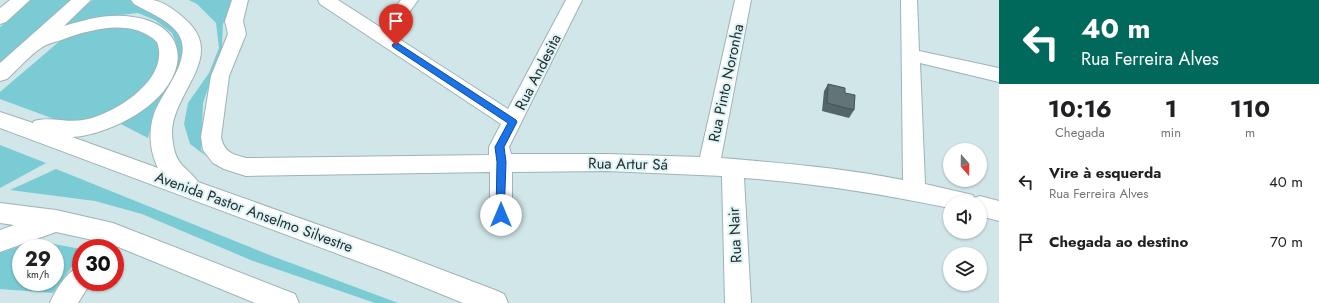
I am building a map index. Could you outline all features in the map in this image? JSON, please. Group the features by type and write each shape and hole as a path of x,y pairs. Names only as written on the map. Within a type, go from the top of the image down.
{"main road":[{"path":"0,18 21,0"},
{"path":"0,74 76,6 88,0"},
{"path":"140,0 162,11 182,26 188,33 193,47 188,69 168,105 162,124 162,140 167,164 192,189"},
{"path":"6,122 62,130 84,128 102,122 119,114 155,88 166,70 169,57 168,45 160,34 148,26 133,22 116,21 63,32 30,47"},
{"name":"Avenida Pastor Anselmo Silvestre","path":"6,122 395,264 495,303"},
{"path":"0,213 56,221 102,239"},
{"path":"0,241 56,221"},
{"path":"124,247 286,303"}],"street":[{"name":"Rua Artur Sá","path":"240,0 234,21 236,34 220,76 211,137 212,150 220,158 246,167 501,162 709,165 808,173 914,189 943,196"},
{"path":"326,0 513,122"},
{"path":"382,36 410,0"},
{"name":"Rua Andesita","path":"501,215 501,162 499,147 574,0"},
{"name":"Rua Pinto Noronha","path":"709,165 743,0"},
{"path":"910,0 914,189"},
{"path":"910,55 999,75"},
{"name":"Rua Nair","path":"733,167 738,303"},
{"path":"987,207 999,210"},
{"path":"63,303 72,290"}],"shaded area":[{"path":"31,0 73,0 0,67 0,27"},
{"path":"93,0 132,0 161,16 181,34 187,59 166,95 156,107 148,138 113,120 169,80 177,64 177,45 172,33 155,20 138,13 92,18 59,27"},
{"path":"189,0 235,0 223,24 222,47 203,103 201,150 206,156 190,144 184,124 188,103 209,73 219,48 216,23 197,4"},
{"path":"123,25 142,31 151,36 158,43 160,52 153,74 145,86 135,96 122,105 108,113 94,118 66,122 56,120 0,99 0,92 61,40 79,31"},
{"path":"0,145 46,163 0,188"},
{"path":"56,169 272,256 398,303 375,303 253,261 142,214 95,201 10,190"},
{"path":"64,246 72,247 72,267 64,278"},
{"path":"12,249 12,290 0,289 0,253"},
{"path":"26,291 54,291 53,293"}],"building":[{"path":"828,84 845,88 845,93 855,95 854,110 827,103"}],"route":[{"path":"396,45 513,122 499,147 501,162 501,215"}]}
